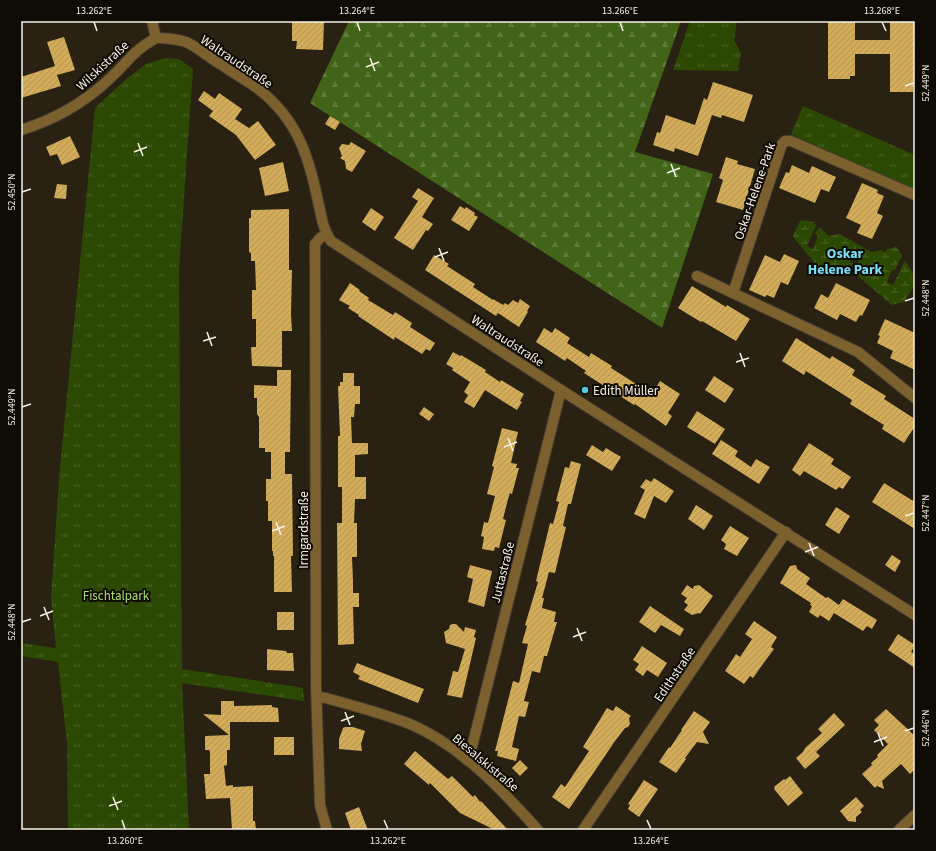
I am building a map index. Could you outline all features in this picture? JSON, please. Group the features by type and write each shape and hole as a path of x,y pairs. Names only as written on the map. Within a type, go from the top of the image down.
{"street":[{"path":"152,21 156,38"},
{"name":"Wilskistraße","path":"21,130 40,124 81,102 106,82 133,54 156,38"},
{"name":"Waltraudstraße","path":"156,38 169,38 186,43 258,88 281,110 293,126 308,158 323,224 331,241 560,390 915,615"},
{"name":"Oskar-Helene-Park","path":"733,293 780,149 785,141 791,141 915,195"},
{"name":"Irmgardstraße","path":"327,234 320,238 315,244 317,697 320,805 327,830"},
{"path":"697,276 858,352 915,398"},
{"name":"Juttastraße","path":"467,760 471,751 560,390"},
{"name":"Edithstraße","path":"583,830 786,532"},
{"name":"Biesalskistraße","path":"317,697 326,698 380,713 411,725 444,743 467,760 507,795 538,830"},
{"path":"899,830 915,814"}],"green space":[{"path":"349,21 681,21 635,152 713,174 662,328 310,103"},
{"path":"690,21 737,21 734,40 741,53 738,71 673,70"},
{"name":"Fischtalpark","path":"165,58 179,59 193,69 179,270 182,669 303,688 304,701 182,683 189,830 68,830 67,744 58,662 21,656 21,643 56,648 51,599 59,478 95,108 125,80 146,64"},
{"path":"803,106 915,155 915,191 791,134"},
{"path":"800,221 813,222 816,225 807,246 813,249 818,236 815,234 819,227 829,236 840,234 871,252 882,250 883,252 887,251 887,249 897,247 902,256 895,270 892,270 887,282 893,285 905,260 914,275 912,276 913,279 915,278 915,285 904,302 892,305 853,272 863,251 857,248 850,262 853,263 850,269 824,274 794,238 793,235"}],"building":[{"path":"292,21 324,21 323,50 296,49 297,41 292,41"},
{"path":"828,21 855,21 855,40 890,40 890,21 915,21 915,87 913,87 913,92 890,92 890,54 855,54 855,76 850,76 850,79 828,79"},
{"path":"64,37 75,70 57,75 61,86 21,98 21,77 55,66 47,42"},
{"path":"713,82 753,95 744,122 722,115 721,118 712,115 698,156 675,148 674,152 653,145 657,132 660,133 666,115 695,125 704,98 707,100"},
{"path":"204,91 215,99 219,93 242,109 235,119 249,128 258,121 276,145 255,160 236,135 209,116 213,111 198,100"},
{"path":"330,116 340,122 335,130 325,124"},
{"path":"70,136 80,157 62,165 57,154 50,156 46,147"},
{"path":"351,142 366,151 352,172 346,169 345,161 340,158 342,156 339,148 342,144 349,145"},
{"path":"726,157 738,161 737,164 755,169 743,210 716,202 723,180 719,178"},
{"path":"283,162 289,191 265,196 259,168"},
{"path":"792,165 809,173 812,166 836,177 829,192 821,189 815,203 779,188 786,172 789,173"},
{"path":"862,183 878,190 877,193 884,196 877,213 883,216 872,239 857,233 861,225 846,218"},
{"path":"57,184 67,185 66,199 54,198"},
{"path":"418,188 434,198 422,217 433,224 428,231 426,230 413,250 394,238 418,201 412,197"},
{"path":"460,206 465,209 466,207 478,217 469,231 451,220"},
{"path":"371,208 384,217 375,231 362,222"},
{"path":"289,209 289,270 292,270 292,331 282,331 282,367 252,366 251,347 256,347 256,319 252,319 252,290 256,290 255,261 251,261 251,253 249,252 249,218 251,218 251,210"},
{"path":"784,254 799,261 788,285 781,282 774,298 767,295 765,297 749,290 765,255 780,262"},
{"path":"434,255 449,264 447,266 475,284 473,287 493,300 503,305 505,303 508,305 513,300 518,303 520,299 530,306 519,327 498,313 496,316 425,270"},
{"path":"350,283 369,298 368,300 393,315 395,312 412,323 410,327 435,343 430,351 426,349 422,354 395,337 394,340 348,308 350,306 339,300"},
{"path":"836,283 870,300 862,316 860,315 856,322 840,314 837,320 814,308 821,294 828,298"},
{"path":"692,286 726,307 727,305 750,319 736,341 678,308"},
{"path":"885,319 915,333 915,370 890,358 893,351 877,343 880,336 878,335"},
{"path":"544,328 552,333 555,328 570,338 567,343 589,357 591,353 612,366 611,368 652,394 660,381 680,394 668,413 672,416 666,426 635,404 634,405 584,373 586,371 567,358 565,361 536,342"},
{"path":"796,338 830,359 832,356 855,370 852,375 886,396 884,399 915,419 915,426 904,443 882,429 884,425 850,404 852,400 806,371 804,375 782,361"},
{"path":"453,352 486,370 485,372 500,382 501,380 524,394 520,401 522,402 517,410 485,390 474,408 464,402 468,395 464,392 470,382 446,364"},
{"path":"277,370 291,370 290,452 285,452 285,474 292,474 292,592 274,592 272,521 268,521 268,501 266,501 266,479 271,479 271,452 265,452 265,448 259,448 259,417 257,414 257,398 254,398 254,385 277,386"},
{"path":"343,373 354,373 354,386 360,386 360,404 355,404 354,417 351,417 352,443 368,443 368,454 355,455 355,477 366,477 366,499 355,499 354,523 357,523 357,557 352,557 353,593 359,593 359,607 353,607 354,644 338,645 337,523 342,523 342,487 338,487 338,436 340,436 338,386 340,386 340,382 343,382"},
{"path":"714,376 734,389 725,403 705,390"},
{"path":"424,407 434,414 429,421 419,414"},
{"path":"697,411 725,429 715,444 687,427"},
{"path":"502,428 518,432 511,463 517,464 516,468 519,468 512,494 510,493 508,499 503,519 506,520 499,548 495,547 494,551 482,549 484,537 481,536 484,522 488,523 495,496 487,494 494,467 492,466"},
{"path":"721,440 738,451 735,456 751,467 756,459 770,467 759,484 712,454"},
{"path":"809,443 834,459 831,464 851,477 843,489 839,487 836,490 804,471 800,476 792,470"},
{"path":"592,445 603,452 606,448 621,457 612,471 586,455"},
{"path":"571,461 581,464 571,504 568,504 563,526 566,527 555,573 549,572 542,598 544,598 542,608 556,612 554,622 557,622 547,656 544,656 540,673 532,671 524,701 529,702 525,717 519,716 512,747 519,749 516,761 497,756 498,751 495,751 513,681 519,683 528,644 522,643 527,626 525,625 538,582 536,581 550,523 553,524 559,502 556,501 565,467 569,468"},
{"path":"654,478 674,491 666,503 654,496 645,519 634,514 645,490 640,487 646,479 651,482"},
{"path":"884,483 915,502 915,529 872,502"},
{"path":"696,505 713,516 704,530 688,519"},
{"path":"836,507 850,516 839,534 825,525"},
{"path":"730,526 749,538 737,556 724,549 726,544 721,540"},
{"path":"892,555 901,561 895,572 885,565"},
{"path":"470,565 492,571 484,607 468,602 473,579 467,577"},
{"path":"796,565 797,569 810,578 806,584 826,598 828,597 839,605 843,599 877,620 872,629 867,626 863,631 834,613 829,621 820,615 818,618 809,612 812,606 810,605 811,603 780,583 790,566"},
{"path":"687,585 693,589 694,586 699,585 713,596 700,614 692,615 684,610 688,605 684,602 687,598 681,594"},
{"path":"650,606 684,629 680,636 661,625 655,633 639,622"},
{"path":"277,612 294,612 294,630 277,630"},
{"path":"754,621 777,637 771,647 774,649 753,678 750,676 744,684 725,671 736,654 740,657 752,639 745,634"},
{"path":"456,624 464,632 465,627 476,630 474,637 476,638 462,698 447,695 453,671 458,672 465,649 446,643 444,632 449,629 450,625"},
{"path":"898,634 915,645 911,652 915,654 915,668 888,650"},
{"path":"642,646 667,663 658,677 647,670 643,676 635,670 639,664 633,660"},
{"path":"267,649 293,653 294,671 267,670"},
{"path":"357,663 424,689 418,703 358,679 360,676 353,672"},
{"path":"221,701 234,701 234,706 272,705 272,707 278,708 279,722 230,722 230,750 227,750 227,765 224,766 226,786 253,786 253,821 255,821 256,830 232,830 230,798 206,799 204,774 210,774 210,752 209,750 205,750 205,736 229,735 203,714 221,715"},
{"path":"616,706 631,716 629,718 630,724 615,741 569,809 552,797 561,784 565,787 589,751 583,747 607,708 613,711"},
{"path":"886,709 915,736 915,769 910,774 901,764 882,781 884,789 877,786 875,788 862,774 872,765 871,763 878,757 877,755 888,744 874,730 879,725 874,720"},
{"path":"694,711 710,722 703,732 709,744 697,742 676,773 659,762"},
{"path":"834,713 845,725 816,752 820,756 805,769 796,758 822,733 818,729"},
{"path":"353,727 365,731 361,744 362,751 339,749 339,739 343,728"},
{"path":"274,737 294,737 294,755 274,755"},
{"path":"415,751 448,779 452,776 473,797 475,795 508,830 495,830 460,813 430,783 429,785 404,764"},
{"path":"520,760 528,768 520,776 512,768"},
{"path":"790,776 803,793 788,806 774,787"},
{"path":"644,780 658,789 639,817 628,809 630,805 628,804"},
{"path":"856,797 864,806 860,810 862,812 856,817 856,822 848,821 840,811"},
{"path":"359,807 368,830 351,830 345,813"}],"place":[{"name":"Edith Müller","path":"585,390"}],"district":[{"name":"Oskar Helene Park","path":"845,262"}]}
